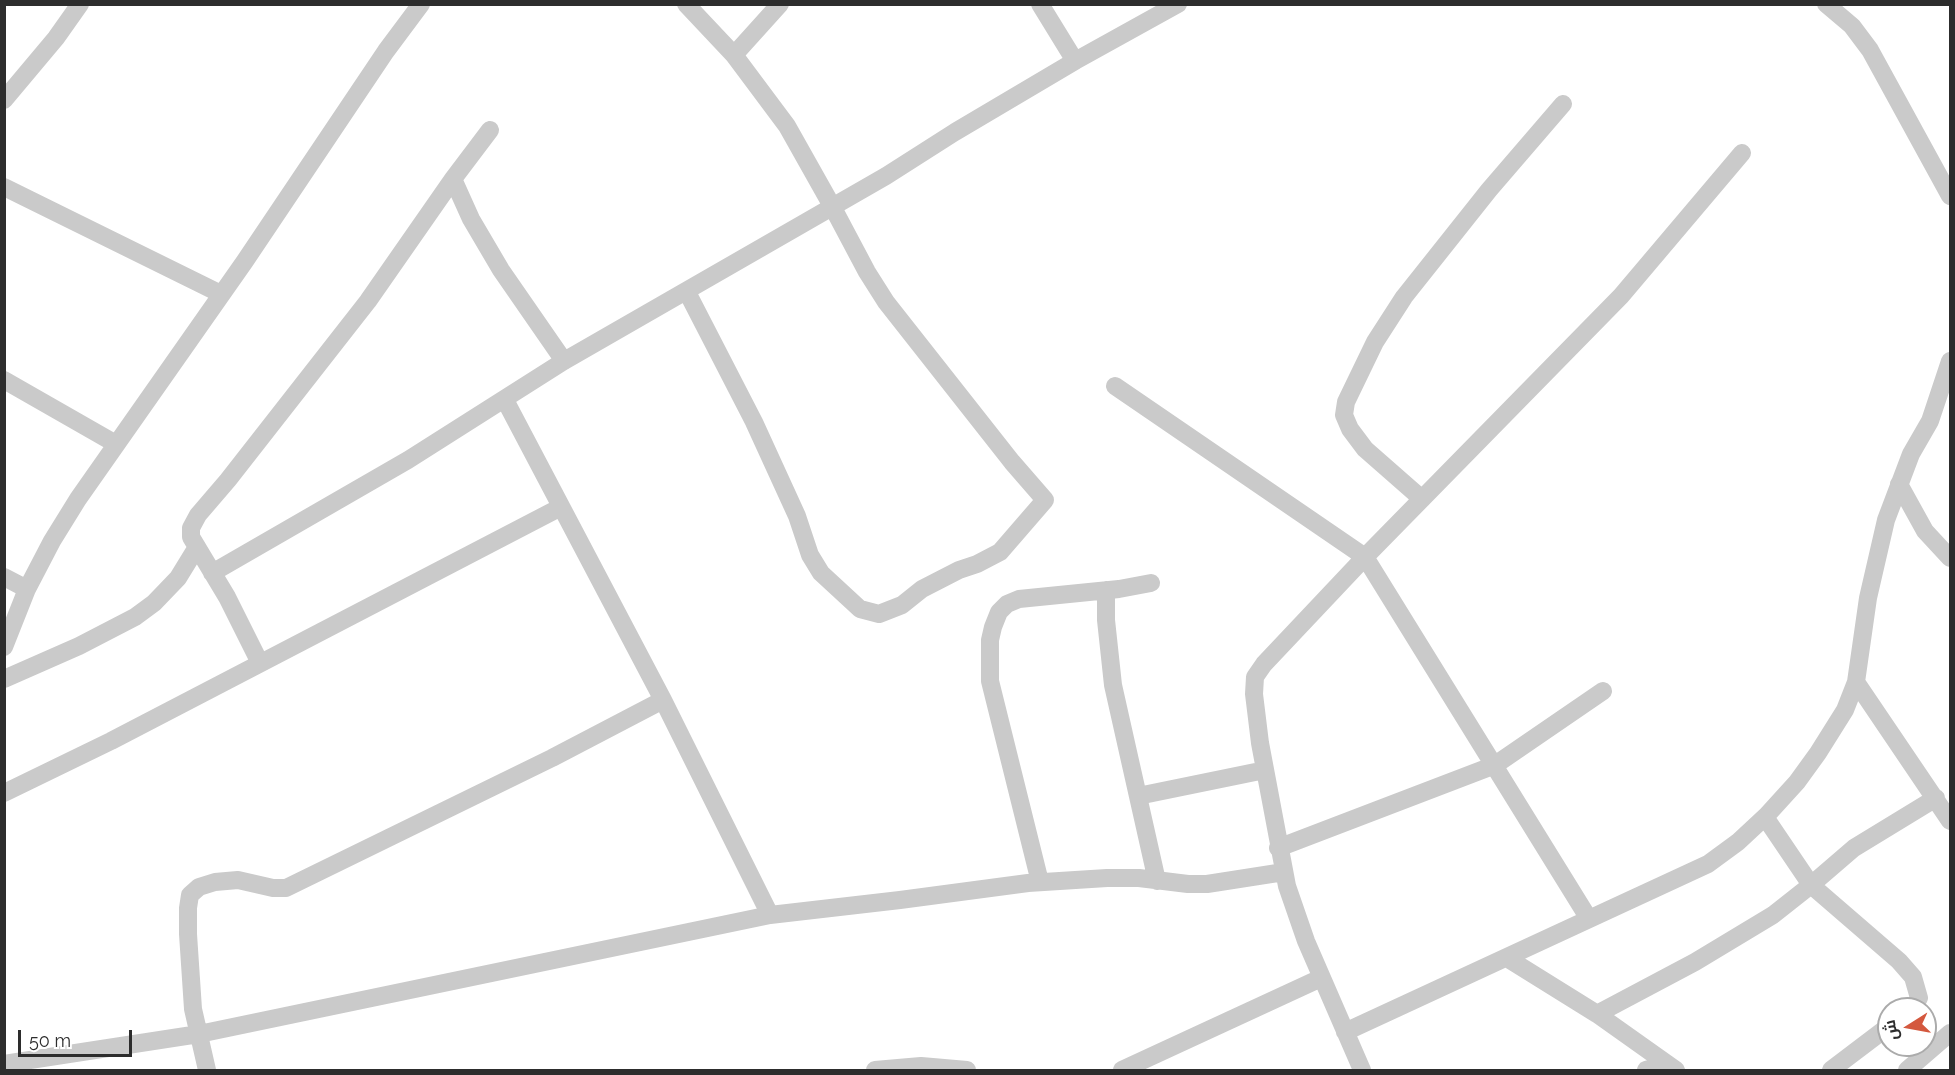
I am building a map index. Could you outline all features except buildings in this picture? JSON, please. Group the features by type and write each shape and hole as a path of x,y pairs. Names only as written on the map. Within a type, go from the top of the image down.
{"street":[{"path":"4,100 56,38 80,4"},
{"path":"4,647 27,589 52,541 78,499 386,51 421,4"},
{"path":"686,4 734,55 787,126 867,272 886,302 1012,462 1046,500 1000,552 922,589 902,605 879,614 860,609 821,573 810,555 798,516 754,422 687,292"},
{"path":"734,55 780,4"},
{"path":"1040,4 1075,61"},
{"path":"212,573 408,460 564,362 832,207 1075,61 1178,4"},
{"path":"1826,4 1852,26 1870,50 1950,196"},
{"path":"1422,499 1365,449 1350,429 1344,415 1346,402 1375,342 1404,297 1563,104"},
{"path":"260,663 191,537 191,528 198,515 362,309 490,130"},
{"path":"1362,1071 1295,915 1278,848 1264,770 1254,694 1255,677 1264,664 1365,557 1621,296 1742,153"},
{"path":"453,179 471,219 501,270 564,362"},
{"path":"4,187 221,294"},
{"path":"1345,1032 1708,864 1729,850 1765,817 1797,782 1845,710 1856,682 1876,556 1886,520 1911,454 1930,421 1950,361"},
{"path":"4,380 116,444"},
{"path":"1115,386 1365,557 1589,919"},
{"path":"505,400 663,700 770,915"},
{"path":"1899,483 1925,531 1950,558"},
{"path":"4,793 111,741 561,507"},
{"path":"4,679 79,646 135,617 154,603 177,578 197,547"},
{"path":"4,577 27,589"},
{"path":"1040,882 990,681 991,633 999,612 1007,604 1018,599 1151,583"},
{"path":"1106,590 1106,620 1113,685 1157,881"},
{"path":"1856,682 1950,821"},
{"path":"1278,848 1495,765 1603,691"},
{"path":"207,1071 190,984 188,908 190,895 199,887 215,882 238,880 273,888 286,888 541,763 663,700"},
{"path":"1138,796 1264,770"},
{"path":"1596,1014 1734,939 1773,915 1854,848 1936,798"},
{"path":"1765,817 1811,885 1899,961 1913,976 1919,997"},
{"path":"4,1064 199,1034 770,915 1040,882 1139,878 1207,884 1284,872"},
{"path":"1507,958 1596,1014 1672,1067"},
{"path":"1122,1071 1321,978"},
{"path":"1907,1071 1950,1033"},
{"path":"1831,1071 1877,1035"},
{"path":"875,1071 921,1066 967,1071"},
{"path":"1646,1071 1672,1067"}]}
